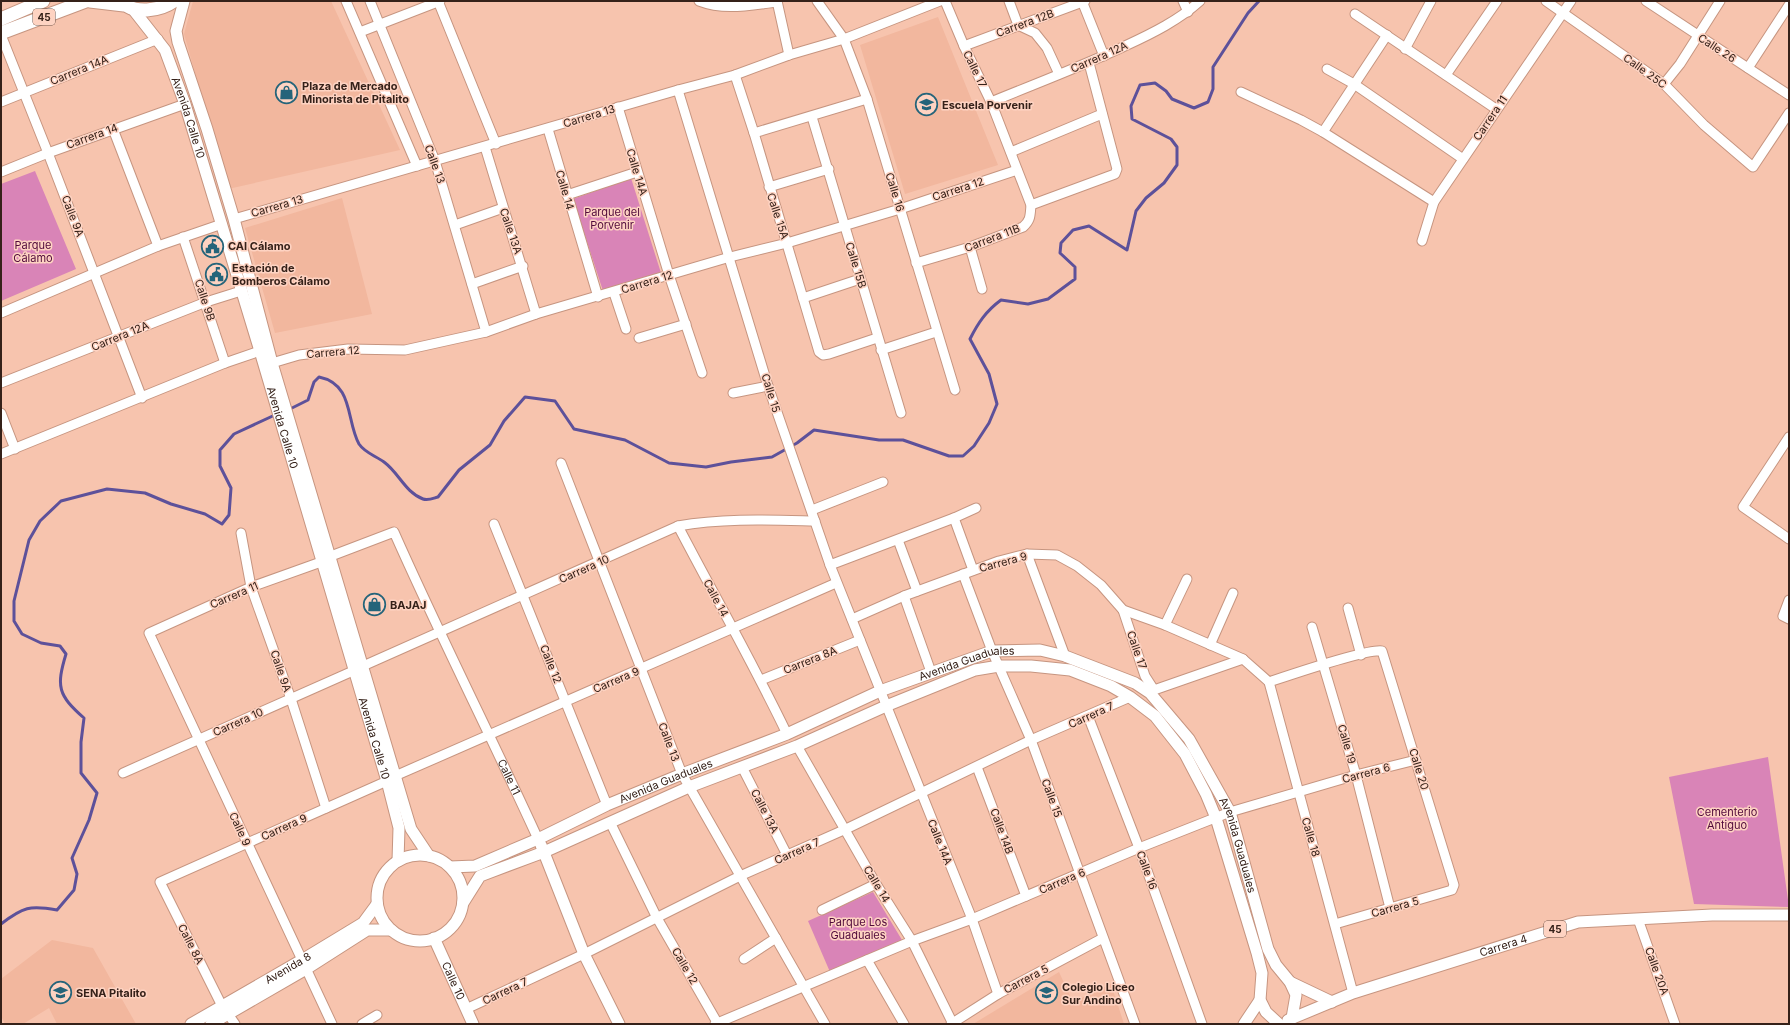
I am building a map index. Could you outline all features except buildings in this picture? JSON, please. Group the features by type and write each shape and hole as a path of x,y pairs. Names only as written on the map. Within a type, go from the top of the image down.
{"highway":[{"name":"45","path":"1,19 43,1"},
{"name":"45","path":"1,34 86,1"},
{"path":"90,1 125,4 149,10 166,7 174,1"}],"main road":[{"name":"Avenida Calle 10","path":"184,1 176,31 178,42 207,129 234,219 272,363 285,423 391,779 411,829 429,856"},
{"name":"Avenida Calle 10","path":"125,4 158,38 165,50 185,104 260,351 281,408"},
{"name":"Avenida Guaduales","path":"450,867 475,866 538,839 607,805 682,774 787,734 880,691 931,672 992,651 1040,650 1065,656 1116,675 1152,691 1189,739 1230,812 1268,949 1276,965 1290,982 1296,995 1294,1021"},
{"name":"Avenida Guaduales","path":"463,902 480,876 544,852 689,787 797,746 886,706 975,670 999,666 1031,666 1070,670 1111,686 1130,697 1155,716 1185,754 1206,794 1216,818 1262,973 1260,1000"},
{"name":"Avenida Calle 10","path":"391,779 399,828 398,861"},
{"name":"Calle 11","path":"538,839 584,954 619,1024"},
{"path":"413,856 429,856 450,867 460,883 463,902 460,914 454,924 445,933 423,941 412,940 401,936 392,930 382,918 377,904 377,894 381,879 390,867 398,861 413,856"},
{"name":"Avenida 8","path":"304,965 362,923 377,904"},
{"name":"Carrera 4","path":"1278,1024 1294,1021 1353,993 1578,922 1712,915 1789,915"},
{"name":"Avenida 8","path":"191,1024 225,1010 367,930 392,930"},
{"name":"Calle 10","path":"434,938 473,1024"},
{"path":"1290,982 1332,1002"},
{"path":"1244,1024 1260,1000 1266,1012 1278,1024"},
{"name":"Avenida 8","path":"212,1024 225,1010"}],"street":[{"name":"Calle 13","path":"346,1 360,32 437,166 486,332"},
{"name":"Calle 13","path":"370,1 402,107 417,166"},
{"path":"360,32 439,1 496,144"},
{"path":"699,1 711,6 731,8 777,2 789,55"},
{"name":"Carrera 13","path":"234,219 417,166 437,166 485,147 618,107 735,75 789,55 844,39 940,1"},
{"name":"Calle 17","path":"945,1 964,46 992,102 1031,205"},
{"path":"1009,1 1018,25 1035,33 1046,48 1059,74"},
{"path":"1084,1 1104,56"},
{"name":"Carrera 12B","path":"964,46 1084,1"},
{"path":"1183,1 1188,12"},
{"name":"Carrera 12A","path":"992,102 1089,63 1150,34 1188,12 1200,1"},
{"path":"1405,49 1431,1"},
{"path":"1446,75 1497,1"},
{"name":"Calle 25C","path":"1546,1 1664,84 1704,125 1753,167 1789,112"},
{"name":"Carrera 11","path":"1422,241 1434,202 1571,1"},
{"name":"Calle 26","path":"1646,1 1789,95"},
{"path":"1664,84 1680,64 1720,1"},
{"name":"Calle 16","path":"820,2 844,39 867,99 936,332 955,390"},
{"path":"1748,68 1789,5"},
{"path":"1355,14 1496,109"},
{"name":"Calle 9A","path":"1,34 48,152 142,398"},
{"path":"1323,132 1387,35"},
{"name":"Carrera 14A","path":"1,102 158,38"},
{"path":"1031,205 1114,174 1117,169 1089,63"},
{"path":"1327,69 1354,84 1463,159"},
{"name":"Calle 15A","path":"735,75 754,133 819,352 823,355 877,338"},
{"name":"Calle 15","path":"678,90 785,438 812,510 836,583 852,618 880,691"},
{"path":"1240,92 1301,120 1323,132 1434,202"},
{"path":"754,133 812,117 867,99"},
{"name":"Carrera 14","path":"1,172 48,152 185,104"},
{"name":"Calle 14A","path":"618,107 669,275 702,373"},
{"path":"1011,152 1102,114"},
{"name":"Calle 15B","path":"812,117 829,169 877,338 901,413"},
{"path":"113,129 158,246"},
{"name":"Calle 14","path":"548,129 598,296"},
{"name":"Calle 13A","path":"485,147 503,208 523,266 536,314"},
{"path":"769,187 829,169"},
{"name":"Carrera 12","path":"272,363 299,355 348,348 405,350 486,332 536,314 598,296 614,293 730,257 787,243 900,209 1017,170"},
{"path":"567,195 638,172"},
{"name":"Carrera 11B","path":"916,263 970,247 1023,227 1028,222 1031,205"},
{"path":"455,225 503,208"},
{"path":"1,313 158,246 222,224"},
{"name":"Calle 9B","path":"183,237 206,302 225,363"},
{"path":"970,247 982,289"},
{"path":"472,284 523,266"},
{"path":"803,298 860,279"},
{"name":"Carrera 12A","path":"1,383 206,302 241,291"},
{"path":"614,293 626,329"},
{"path":"638,338 686,324"},
{"path":"881,350 936,332"},
{"path":"1,454 225,363 260,351"},
{"path":"733,393 768,386"},
{"path":"1,413 15,449"},
{"path":"1789,437 1743,507 1789,539"},
{"name":"Calle 13","path":"561,464 682,774 825,1024"},
{"path":"812,510 883,482"},
{"path":"830,565 898,540 976,508"},
{"path":"954,518 973,570"},
{"name":"Carrera 10","path":"123,774 678,526 698,522 738,520 815,521"},
{"name":"Calle 12","path":"494,524 607,805"},
{"name":"Calle 14","path":"678,526 761,680 787,734"},
{"name":"Carrera 11","path":"149,633 251,587 394,532"},
{"name":"Calle 11","path":"394,532 439,632 490,734 538,839"},
{"name":"Calle 9A","path":"240,533 251,587 291,698 326,808"},
{"path":"898,540 917,591"},
{"path":"1027,554 1065,656"},
{"name":"Carrera 9","path":"852,618 904,596 973,570 1027,554 1057,555 1077,566 1101,585 1123,610 1165,625 1242,659 1269,682"},
{"name":"Calle 15","path":"963,574 992,651 1031,740 1079,874 1136,1024"},
{"path":"1165,625 1187,579"},
{"name":"Carrera 9","path":"160,882 490,734 641,670 732,628 836,583"},
{"path":"1210,645 1233,593"},
{"path":"904,596 931,672"},
{"path":"1789,600 1784,616 1789,619"},
{"path":"1269,682 1361,655 1348,608"},
{"name":"Calle 17","path":"1123,610 1152,691"},
{"name":"Calle 19","path":"1312,627 1356,775 1390,908"},
{"name":"Calle 9","path":"149,633 332,1024"},
{"name":"Carrera 8A","path":"761,680 860,640"},
{"name":"Calle 20","path":"1361,655 1379,650 1382,651 1454,888"},
{"path":"1152,691 1242,659"},
{"name":"Calle 18","path":"1269,682 1353,993"},
{"name":"Calle 14A","path":"880,691 972,919 998,994"},
{"name":"Carrera 7","path":"466,1009 584,954 740,876 846,829 978,767 1031,740 1130,697"},
{"name":"Calle 16","path":"1088,716 1139,848 1202,1024"},
{"name":"Calle 14","path":"797,746 846,829 876,884 912,940 952,1024"},
{"name":"Carrera 6","path":"716,1024 912,940 972,919 1139,848 1230,812 1356,775 1416,760"},
{"name":"Calle 13A","path":"742,767 787,855"},
{"name":"Calle 14B","path":"978,767 1026,896"},
{"name":"Calle 12","path":"610,822 657,918 716,1024"},
{"name":"Calle 8A","path":"160,882 225,1010 235,1024"},
{"path":"822,910 876,884"},
{"name":"Carrera 5","path":"1335,924 1454,888"},
{"name":"Calle 20A","path":"1638,919 1676,1024"},
{"path":"744,959 776,938"},
{"name":"Carrera 5","path":"952,1024 998,994 1103,938"},
{"path":"867,960 904,1024"},
{"path":"362,1024 377,1015"}],"shaded area":[{"name":"Plaza de Mercado Minorista de Pitalito","path":"193,1 331,1 400,150 228,189 184,34"},
{"name":"Escuela Porvenir","path":"938,17 998,165 905,194 860,45"},
{"path":"342,198 372,314 275,333 245,228"},
{"name":"SENA Pitalito","path":"52,940 93,948 136,1024 57,1024 49,1008 23,1024 5,1024 1,1016 1,979"},
{"name":"Colegio Liceo Sur Andino","path":"1059,972 1073,1002 1111,984 1124,1024 973,1024"}],"green space":[{"name":"Parque Cálamo","path":"35,171 76,269 1,301 1,184"},
{"name":"Parque del Porvenir","path":"631,178 661,273 603,291 573,199"},
{"name":"Cementerio Antiguo","path":"1768,757 1789,907 1694,904 1669,777"},
{"name":"Parque Los Guaduales","path":"873,892 902,940 830,972 808,921"}],"waterway":[{"path":"288,410 308,400 314,382 319,377 330,381 338,387 344,395 355,435 361,447 389,466 411,492 427,500 438,497 459,470 490,445 504,421 525,397 555,401 574,429 625,440 669,463 706,467 772,457 797,443 814,430 879,440 903,440 949,456 963,456 974,446 989,423 997,404 989,374 970,339 979,323 991,308 1001,300 1028,304 1048,299 1075,279 1075,267 1060,253 1061,243 1073,230 1089,226 1127,250 1136,211 1146,198 1164,183 1177,165 1177,147 1171,139 1132,119 1131,106 1140,85 1155,83 1166,91 1172,99 1194,108 1208,102 1213,89 1213,67 1248,13 1259,1"},
{"path":"1,924 15,914 27,909 40,908 57,910 74,890 77,874 72,858 89,820 97,793 81,773 81,742 84,718 75,710 64,696 60,683 66,654 60,646 41,643 22,634 14,621 14,601 29,540 40,521 61,501 107,489 145,493 171,504 205,514 222,524 229,515 231,488 220,466 220,450 234,434 277,414"}],"place":[{"name":"Plaza de Mercado Minorista de Pitalito","path":"287,92"},
{"name":"Escuela Porvenir","path":"926,105"},
{"name":"CAI Cálamo","path":"212,246"},
{"name":"Estación de Bomberos Cálamo","path":"217,274"},
{"name":"BAJAJ","path":"374,605"},
{"name":"SENA Pitalito","path":"60,993"},
{"name":"Colegio Liceo Sur Andino","path":"1046,993"}]}
